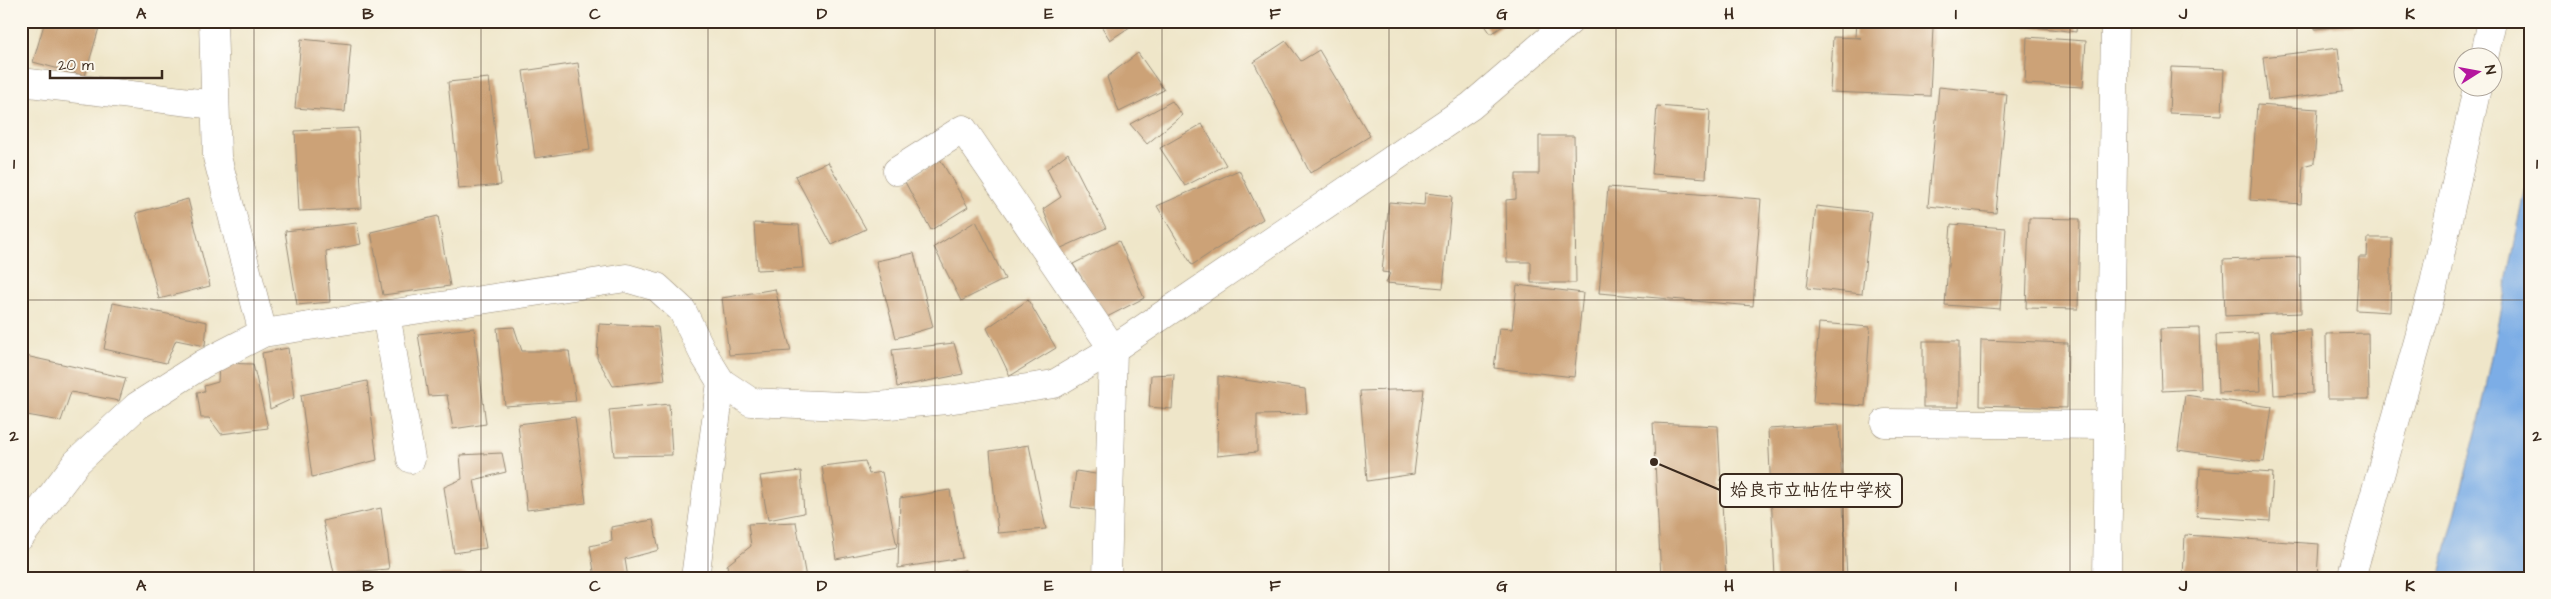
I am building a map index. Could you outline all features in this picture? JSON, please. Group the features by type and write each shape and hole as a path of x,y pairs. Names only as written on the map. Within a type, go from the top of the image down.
{"street":[{"path":"212,21 217,157 263,333"},
{"path":"21,536 77,462 136,406 203,364 263,333 626,278 657,287 682,310 703,353 721,382 751,402 866,407 947,400 1054,384 1113,349 1471,106 1570,21"},
{"path":"2108,578 2115,21"},
{"path":"2486,48 2492,21"},
{"path":"22,82 215,105"},
{"path":"2351,578 2433,288 2475,98"},
{"path":"897,172 963,130 1113,349 1108,578"},
{"path":"386,314 411,459"},
{"path":"695,578 721,382"},
{"path":"1885,423 2109,425"}],"water":[{"path":"2530,166 2530,578 2439,578 2480,417"}],"building":[{"path":"45,21 101,21 85,76 33,62"},
{"path":"1098,21 1139,21 1110,40"},
{"path":"1482,21 1510,21 1491,34"},
{"path":"1856,21 1919,21 1919,27 1933,27 1930,96 1830,92 1833,37 1861,38 1855,37"},
{"path":"2017,21 2077,21 2076,32 2016,25"},
{"path":"2315,21 2366,21 2367,24 2315,29"},
{"path":"2027,37 2086,41 2083,87 2025,84"},
{"path":"301,39 351,44 345,112 295,108"},
{"path":"1286,41 1301,61 1319,50 1370,136 1310,173 1254,62"},
{"path":"2338,48 2343,91 2268,100 2263,57"},
{"path":"1138,53 1164,90 1119,112 1107,77"},
{"path":"578,63 590,150 535,158 523,71"},
{"path":"2171,67 2224,69 2222,115 2169,113"},
{"path":"489,78 501,185 459,189 448,82"},
{"path":"1939,87 2007,94 1996,213 1928,206"},
{"path":"1172,101 1182,115 1147,144 1130,124"},
{"path":"2257,105 2318,109 2314,163 2303,166 2301,204 2250,200"},
{"path":"1657,106 1710,110 1706,178 1652,174"},
{"path":"1202,124 1226,165 1185,186 1160,148"},
{"path":"358,128 362,208 299,211 295,131"},
{"path":"1539,136 1574,136 1576,283 1531,283 1531,262 1507,262 1506,200 1516,199 1516,174 1539,174"},
{"path":"1068,153 1106,228 1059,249 1043,209 1061,197 1047,169"},
{"path":"940,159 968,207 931,230 905,182"},
{"path":"828,162 866,229 832,245 795,176"},
{"path":"1239,170 1263,219 1192,265 1157,206"},
{"path":"1608,187 1761,199 1753,306 1599,293"},
{"path":"1425,193 1452,196 1443,288 1386,283 1390,273 1382,272 1389,202 1424,205"},
{"path":"188,199 210,286 159,299 136,213"},
{"path":"1816,206 1871,212 1862,294 1807,288"},
{"path":"438,216 450,286 383,295 371,232"},
{"path":"2029,218 2080,219 2078,309 2026,308"},
{"path":"976,221 1005,279 961,301 934,247"},
{"path":"357,223 361,244 326,251 330,302 297,305 285,231"},
{"path":"754,223 799,225 803,268 757,270"},
{"path":"1951,224 2006,228 2000,309 1945,305"},
{"path":"2368,238 2392,238 2390,312 2356,310 2359,257 2367,257"},
{"path":"1119,241 1144,298 1107,317 1073,264"},
{"path":"914,253 933,327 896,338 876,261"},
{"path":"2300,257 2301,313 2225,316 2223,260"},
{"path":"1517,285 1583,293 1574,377 1494,368 1499,328 1512,329"},
{"path":"775,289 791,351 729,355 722,298"},
{"path":"1028,300 1056,348 1010,376 987,328"},
{"path":"113,303 207,322 205,346 176,340 166,363 104,349"},
{"path":"1819,323 1870,327 1865,406 1813,402"},
{"path":"599,324 658,327 665,380 613,386 597,358"},
{"path":"514,327 522,351 569,351 576,401 505,406 497,328"},
{"path":"474,328 486,424 453,429 447,395 428,396 418,334"},
{"path":"2199,328 2201,389 2162,391 2160,329"},
{"path":"2311,330 2313,393 2274,395 2271,331"},
{"path":"2258,333 2261,391 2218,393 2216,335"},
{"path":"2368,333 2369,399 2327,399 2326,334"},
{"path":"1981,340 2068,343 2067,408 1980,405"},
{"path":"1923,341 1959,341 1959,407 1923,407"},
{"path":"954,343 963,374 897,387 892,350"},
{"path":"288,348 294,398 270,409 262,353"},
{"path":"21,355 126,378 119,401 71,392 61,421 21,414"},
{"path":"219,363 253,364 268,428 221,434 209,418 201,418 197,392 205,391 204,386 218,382"},
{"path":"1174,374 1172,409 1149,407 1151,375"},
{"path":"1218,376 1305,389 1307,414 1257,415 1257,452 1217,456"},
{"path":"367,381 377,460 312,477 301,395"},
{"path":"1424,389 1414,474 1367,481 1360,391"},
{"path":"2185,395 2272,407 2264,462 2178,450"},
{"path":"669,404 672,455 614,456 609,410"},
{"path":"575,417 586,503 527,510 518,424"},
{"path":"1653,423 1718,426 1726,578 1661,578"},
{"path":"1839,425 1847,578 1775,578 1768,429"},
{"path":"1029,445 1046,529 998,533 990,451"},
{"path":"502,453 506,472 474,480 486,548 454,553 444,487 462,479 460,455"},
{"path":"865,461 869,474 882,472 897,547 836,559 822,466"},
{"path":"2200,468 2273,473 2270,521 2197,516"},
{"path":"801,471 804,513 768,520 760,476"},
{"path":"1076,471 1102,475 1102,511 1071,507"},
{"path":"950,490 962,558 898,568 900,498"},
{"path":"381,508 389,569 334,573 323,521"},
{"path":"653,520 659,550 625,559 628,578 595,578 590,546 612,541 611,527"},
{"path":"796,522 806,578 729,578 727,565 751,546 748,524"},
{"path":"2185,535 2319,544 2317,578 2183,578"},
{"path":"965,570 968,578 933,578 933,577"},
{"path":"480,573 481,578 420,578 420,575"}],"place":[{"name":"姶良市立帖佐中学校","path":"1654,462"}]}
